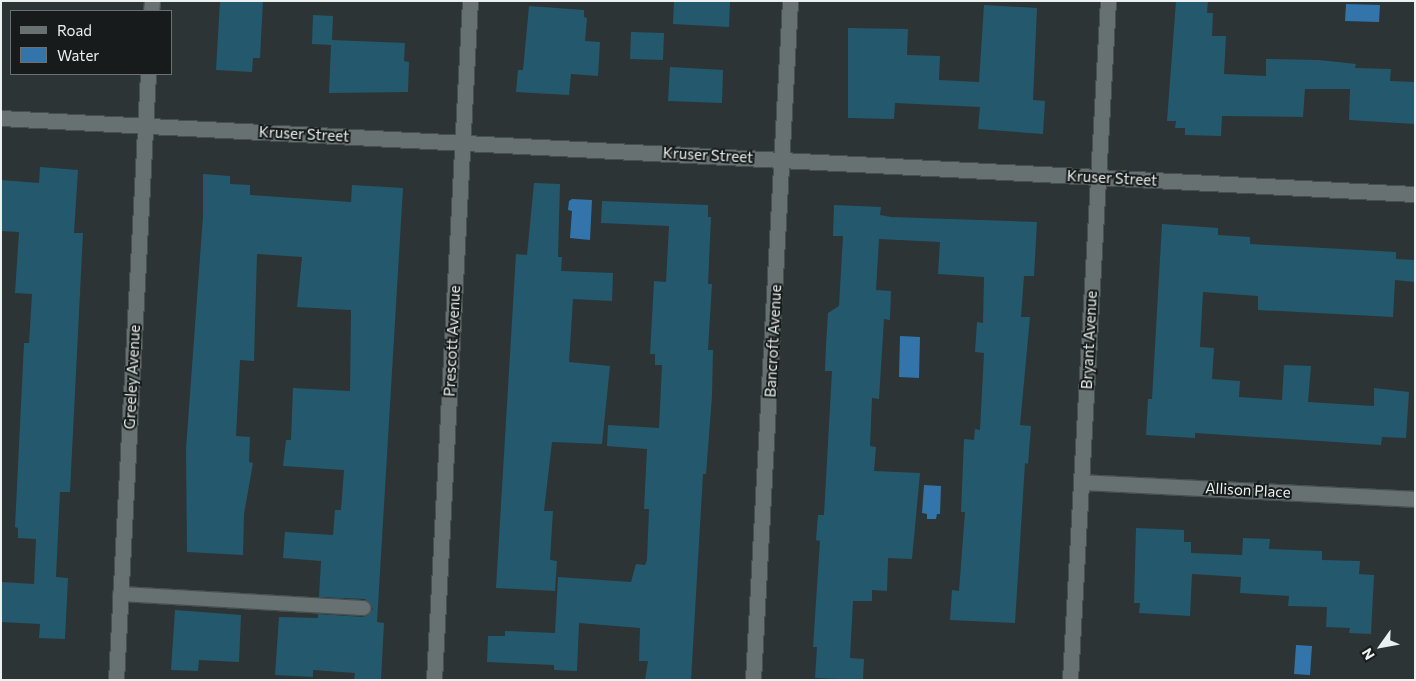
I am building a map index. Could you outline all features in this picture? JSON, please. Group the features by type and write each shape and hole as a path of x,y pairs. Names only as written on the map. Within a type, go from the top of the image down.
{"street":[{"name":"Prescott Avenue","path":"434,680 470,1"},
{"name":"Bancroft Avenue","path":"753,680 783,158 790,1"},
{"name":"Bryant Avenue","path":"1070,680 1108,1"},
{"name":"Greeley Avenue","path":"116,680 148,75"},
{"name":"Kruser Street","path":"1,118 783,158 1415,194"},
{"name":"Allison Place","path":"1081,482 1415,499"}],"lane":[{"path":"120,594 364,608"}],"water":[{"path":"1346,4 1380,5 1379,22 1345,21"},
{"path":"572,199 592,200 590,240 570,238 572,211 568,210 569,201"},
{"path":"900,336 920,337 919,378 899,377"},
{"path":"924,485 941,486 940,514 937,514 936,519 927,519 927,514 922,513"},
{"path":"1296,645 1312,646 1310,675 1294,674"}],"building":[{"path":"220,1 263,1 260,58 253,58 252,72 216,70"},
{"path":"674,1 730,1 729,27 673,24"},
{"path":"1176,1 1208,1 1207,13 1213,13 1212,36 1226,36 1224,74 1266,76 1266,59 1319,60 1356,64 1355,68 1391,69 1390,81 1415,82 1415,124 1349,120 1350,89 1305,89 1303,117 1222,116 1221,136 1185,135 1185,128 1175,128 1176,121 1167,121"},
{"path":"984,5 1037,8 1033,100 1045,101 1043,134 978,129 980,107 895,103 894,119 848,118 848,28 908,29 907,55 940,56 939,80 979,82"},
{"path":"529,6 584,10 584,17 587,18 585,41 600,42 598,76 571,74 569,95 516,92 518,70 523,70"},
{"path":"313,15 333,16 332,40 405,43 404,61 409,62 408,92 329,93 331,45 312,44"},
{"path":"631,32 664,33 663,60 630,59"},
{"path":"670,67 723,70 722,103 668,101"},
{"path":"40,167 78,170 74,233 83,233 70,492 60,492 56,577 68,578 65,639 39,638 40,624 1,622 1,582 34,584 36,539 18,538 18,528 15,527 24,343 29,343 32,294 15,293 19,232 1,231 1,180 39,183"},
{"path":"203,174 230,176 230,184 250,185 250,195 351,202 352,185 403,188 377,622 384,623 381,680 354,680 355,673 313,670 313,677 275,675 279,617 318,618 318,614 364,617 373,609 365,599 319,597 321,561 283,558 285,532 333,535 335,510 341,510 344,470 283,466 286,440 291,440 293,388 350,391 351,310 297,307 302,257 257,254 254,361 240,360 236,436 250,437 249,462 253,463 244,514 243,555 187,552 186,449 203,216"},
{"path":"534,183 560,184 558,257 562,257 561,271 613,273 612,301 573,299 569,362 610,366 602,444 552,442 544,511 553,511 550,560 557,561 555,591 496,588 516,254 527,255"},
{"path":"602,201 708,205 708,217 711,217 708,284 712,284 708,350 713,350 712,396 706,474 703,474 691,680 645,680 648,661 639,661 640,628 579,623 577,671 554,670 554,665 487,662 488,636 505,636 505,631 555,633 558,577 631,582 636,564 645,565 647,560 649,509 644,509 647,449 607,446 608,425 659,428 662,365 655,365 655,354 650,354 654,281 666,282 669,226 601,223"},
{"path":"834,205 881,207 880,215 891,217 1037,222 1034,276 1024,276 1021,317 1030,317 1020,425 1031,426 1028,464 1025,463 1015,623 950,620 952,590 959,591 965,512 961,512 964,439 974,440 975,429 980,430 984,353 975,352 977,322 983,323 984,277 938,274 940,242 879,239 876,290 891,291 890,320 884,319 879,399 872,398 870,446 876,447 874,471 920,473 912,559 888,558 887,591 872,590 872,601 853,601 850,658 864,659 863,680 815,678 817,647 813,647 820,541 816,540 818,515 824,515 832,371 825,371 828,313 839,306 843,236 833,236"},
{"path":"1162,224 1218,228 1218,235 1250,237 1250,244 1396,252 1396,259 1415,260 1415,282 1395,280 1393,317 1258,310 1258,296 1203,292 1200,347 1214,348 1212,379 1240,381 1239,397 1282,400 1284,365 1311,366 1308,402 1374,406 1374,388 1409,392 1406,438 1382,437 1381,445 1195,433 1195,438 1146,435 1148,399 1152,399"},
{"path":"1136,528 1184,530 1184,542 1191,542 1191,553 1242,555 1243,538 1270,539 1269,549 1322,551 1322,560 1360,561 1359,574 1374,575 1371,634 1349,633 1350,628 1326,627 1327,607 1288,606 1289,596 1240,593 1241,577 1192,574 1190,616 1139,613 1140,603 1134,603"},
{"path":"175,610 241,615 239,662 199,660 198,671 171,670"}]}
